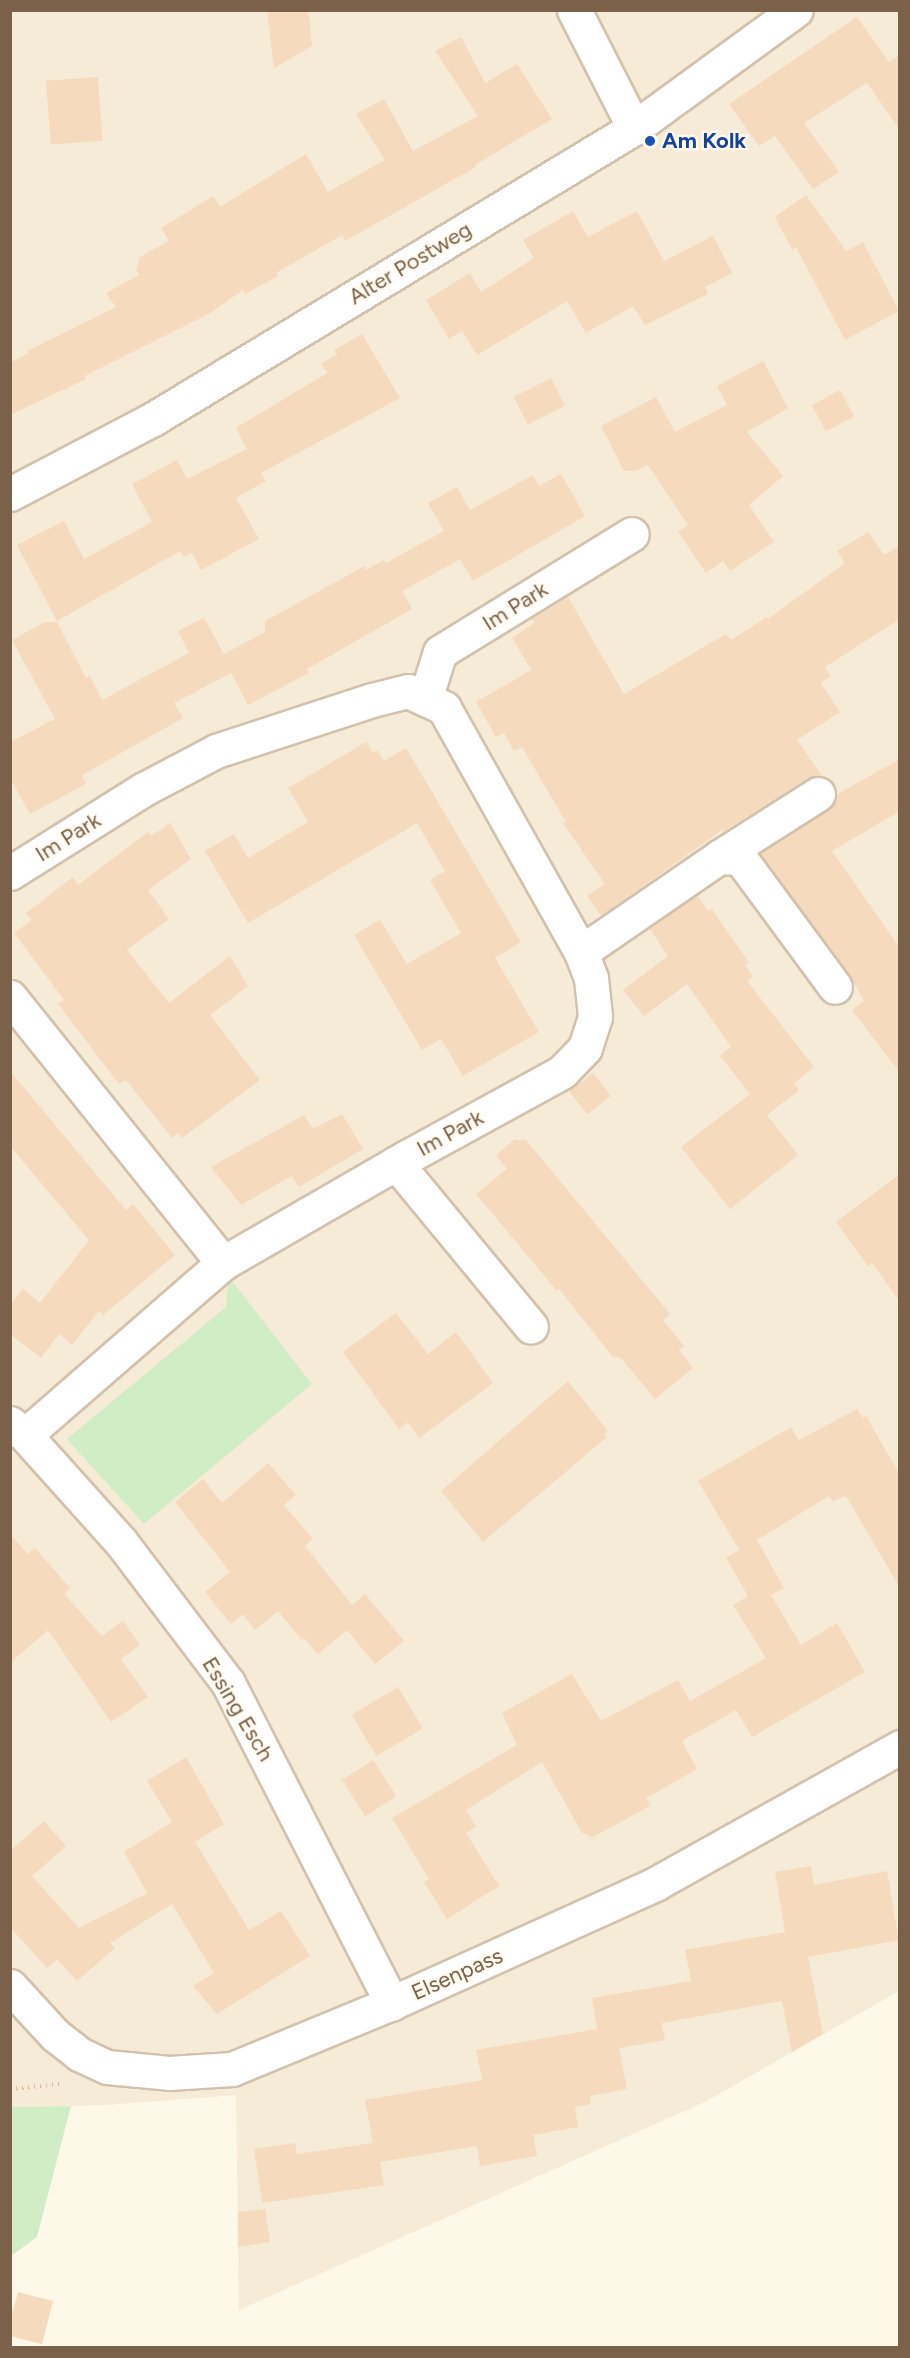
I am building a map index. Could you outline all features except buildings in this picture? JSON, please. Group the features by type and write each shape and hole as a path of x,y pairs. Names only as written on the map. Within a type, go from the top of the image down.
{"street":[{"path":"574,10 634,128"},
{"name":"Alter Postweg","path":"10,494 153,419 634,128 796,10"},
{"name":"Im Park","path":"425,699 440,652 632,534"},
{"name":"Im Park","path":"10,873 144,789 216,751 372,700 408,691 444,708 581,952 591,978 595,1017 585,1048 562,1072 396,1163 223,1263 18,1429"},
{"path":"581,952 719,857 818,794"},
{"path":"719,857 740,858 835,987"},
{"path":"10,997 223,1263"},
{"path":"396,1163 531,1327"},
{"name":"Essing Esch","path":"18,1429 121,1542 228,1683 392,2003"},
{"name":"Elsenpass","path":"10,1986 55,2035 79,2054 107,2067 169,2073 232,2069 392,2003 655,1884 900,1747"}],"shaded area":[{"path":"10,11 899,11 899,1991 707,2101 239,2310 236,2095 106,2105 11,2107"}],"green space":[{"path":"229,1277 312,1384 144,1524 67,1439 226,1307"},
{"path":"71,2106 37,2237 11,2256 11,2107"}],"place":[{"name":"Am Kolk","path":"650,141"}]}
